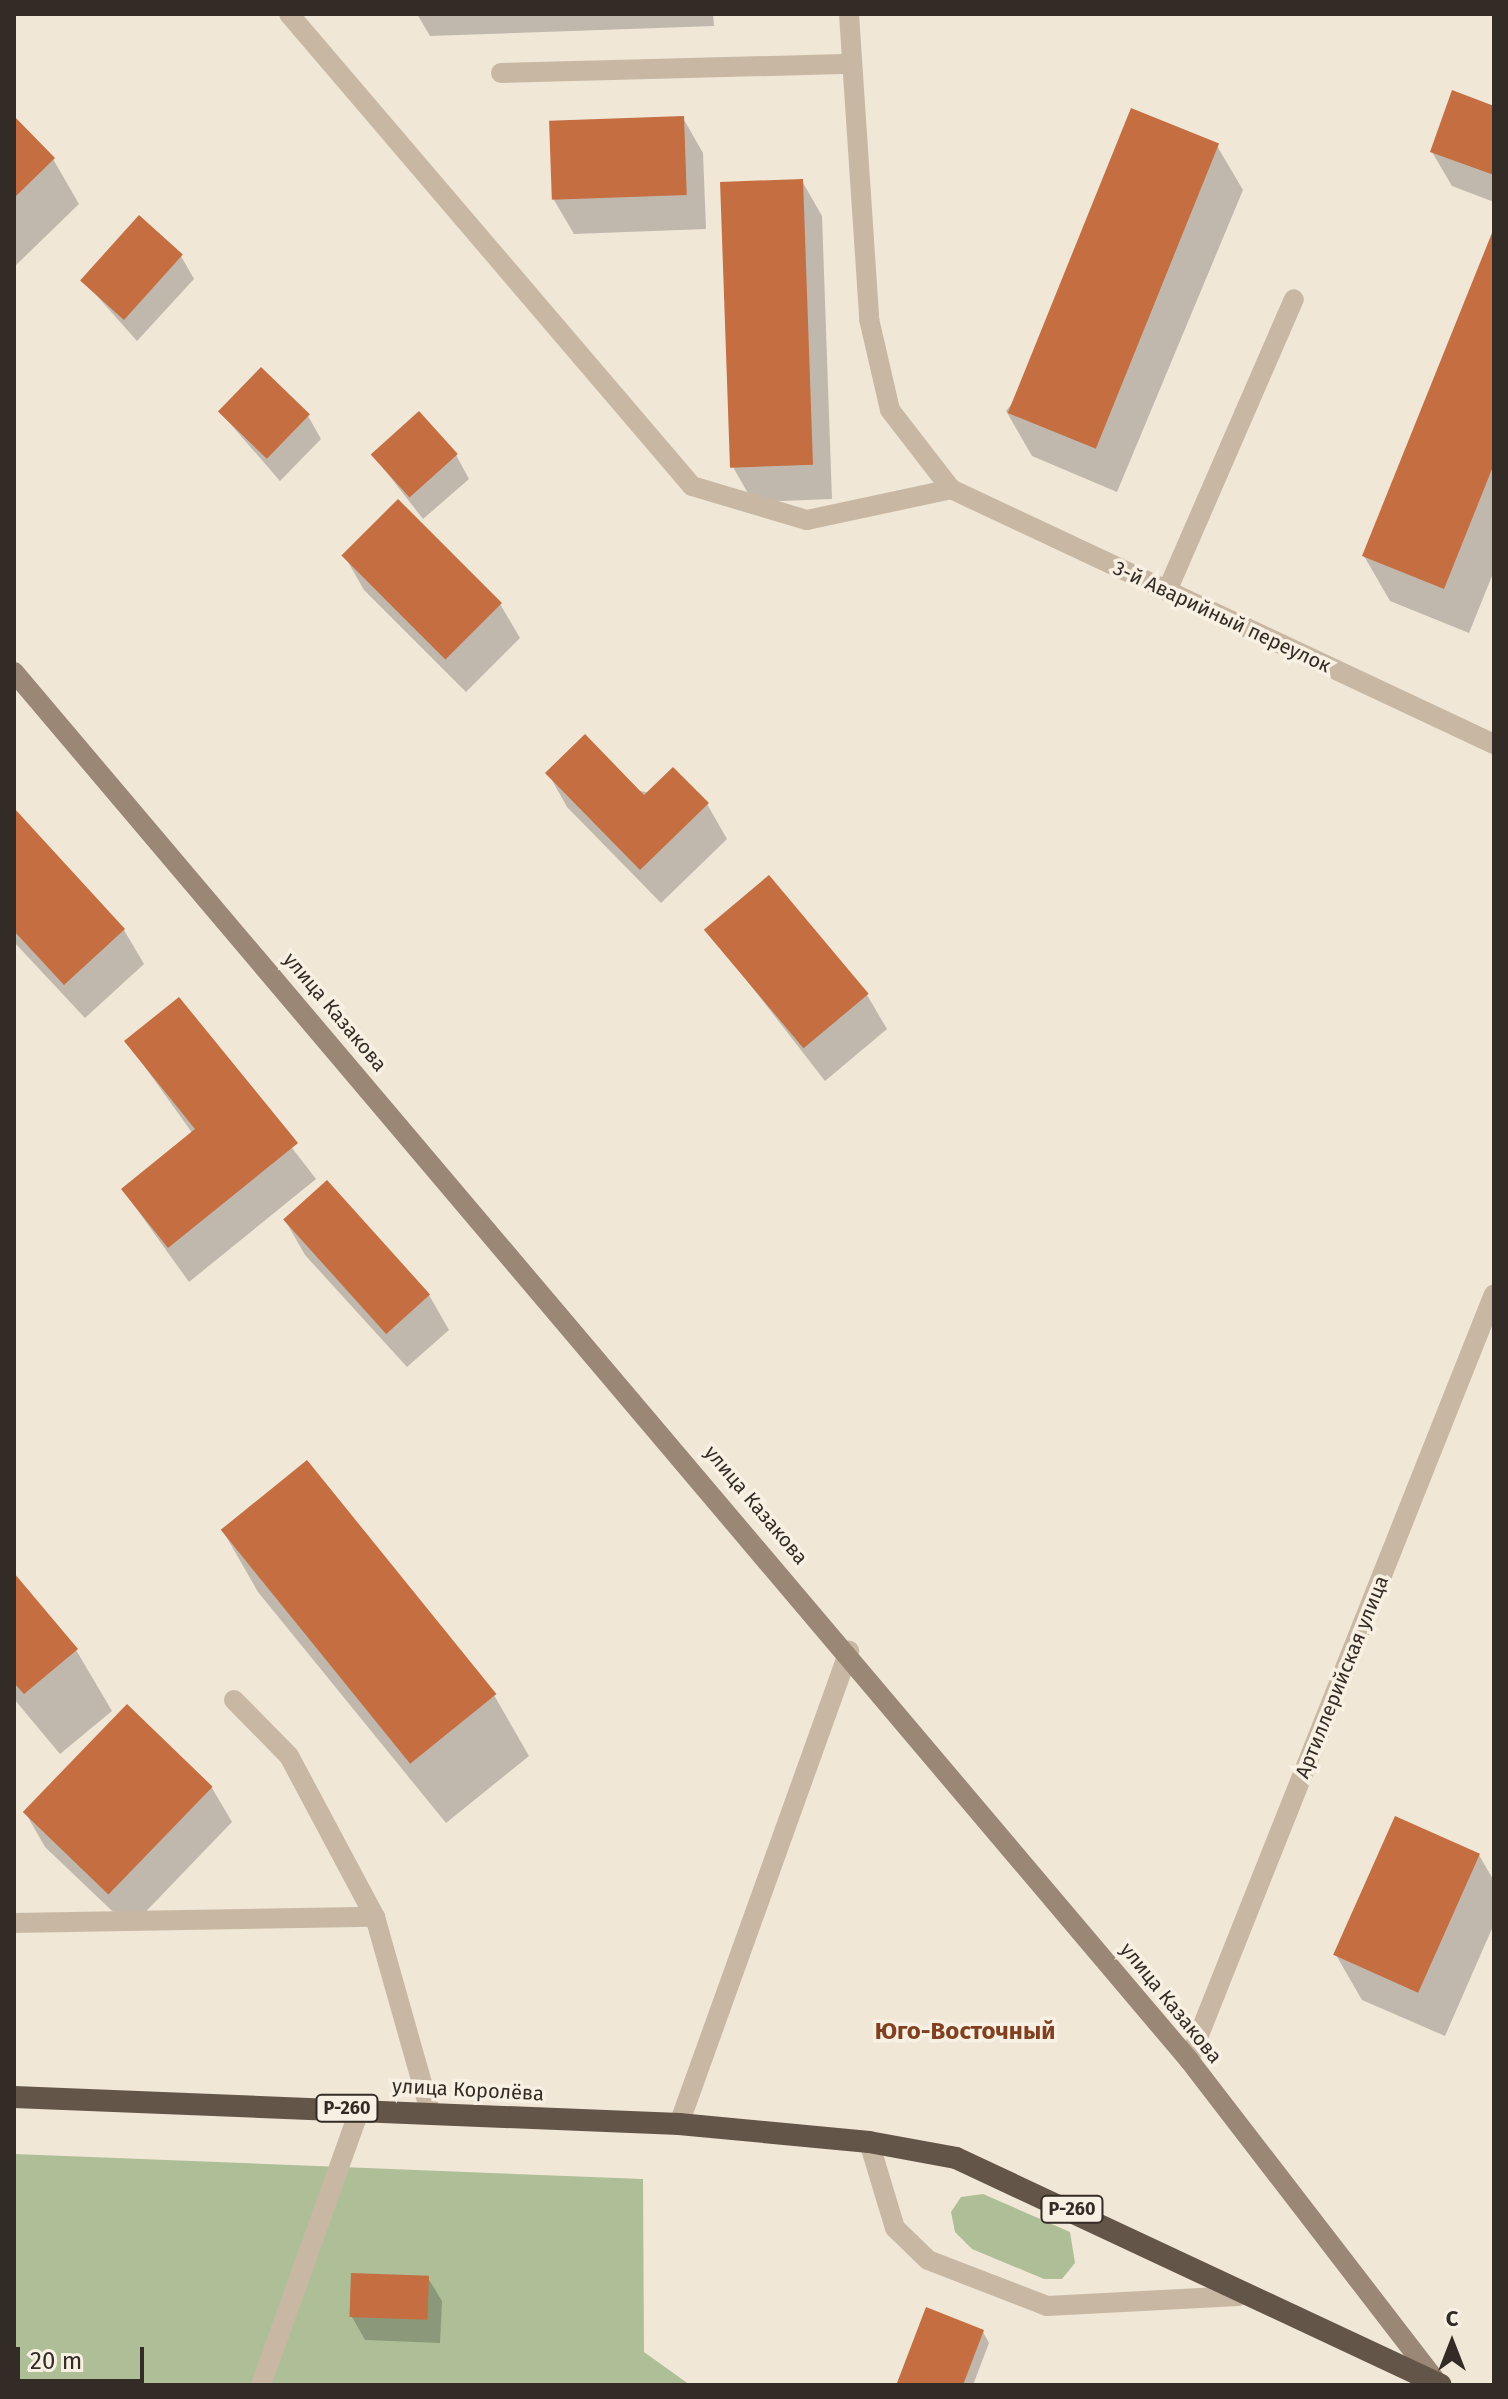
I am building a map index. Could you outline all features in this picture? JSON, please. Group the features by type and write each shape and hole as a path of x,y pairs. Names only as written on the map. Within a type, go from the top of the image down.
{"highway":[{"name":"улица Королёва","path":"14,2097 360,2108 679,2124"},
{"name":"Р-260","path":"679,2124 869,2142 956,2158 1138,2238 1239,2296 1439,2384"}],"main road":[{"name":"улица Казакова","path":"14,672 849,1651 1189,2060 1439,2384"}],"street":[{"path":"289,14 692,486 807,520 951,489 890,410 876,349 849,14"},
{"path":"501,73 852,64"},
{"path":"1167,591 1294,299"},
{"name":"3-й Аварийный переулок","path":"951,489 1494,744"},
{"name":"Артиллерийская улица","path":"1189,2060 1494,1294"},
{"path":"679,2124 849,1651"},
{"path":"234,1700 289,1756 375,1917 430,2112"},
{"path":"14,1923 375,1917"},
{"path":"261,2385 360,2108"},
{"path":"869,2142 895,2228 928,2260 1047,2306 1239,2296"}],"green space":[{"path":"14,2154 643,2179 644,2352 690,2385 14,2385"},
{"path":"983,2194 1070,2232 1075,2263 1062,2279 1044,2279 972,2249 955,2232 951,2212 961,2197"}],"building":[{"path":"1452,90 1494,106 1494,175 1430,152"},
{"path":"1131,108 1219,144 1096,449 1008,413"},
{"path":"14,116 55,158 14,198"},
{"path":"684,116 687,195 552,200 549,121"},
{"path":"803,179 813,465 730,468 720,182"},
{"path":"139,215 183,254 124,320 80,280"},
{"path":"1494,228 1494,464 1444,589 1362,556"},
{"path":"261,367 310,414 267,459 218,412"},
{"path":"419,411 458,454 410,498 371,454"},
{"path":"398,499 502,603 445,660 341,556"},
{"path":"585,734 644,795 673,767 709,803 640,870 545,773"},
{"path":"14,808 125,929 64,985 14,931"},
{"path":"769,875 869,994 804,1048 704,930"},
{"path":"179,997 298,1143 168,1248 121,1189 195,1129 124,1041"},
{"path":"327,1180 430,1294 386,1334 283,1219"},
{"path":"307,1460 496,1694 410,1764 221,1530"},
{"path":"14,1573 78,1649 24,1694 14,1683"},
{"path":"127,1704 213,1787 108,1895 23,1812"},
{"path":"1395,1816 1480,1854 1418,1993 1333,1955"},
{"path":"351,2273 429,2276 427,2320 349,2317"},
{"path":"926,2307 984,2330 963,2385 897,2383"}],"district":[{"name":"Юго-Восточный","path":"965,2032"}]}
